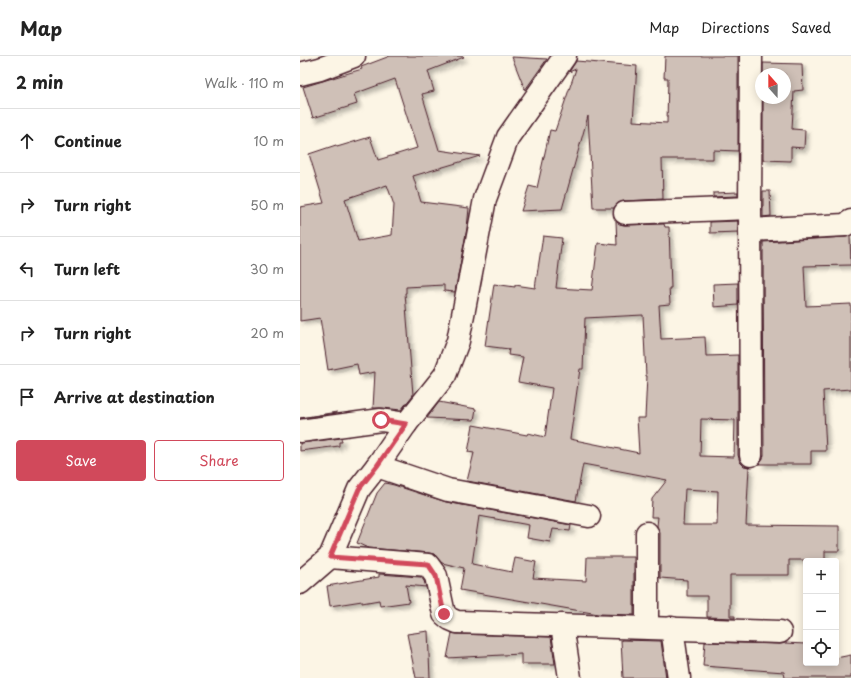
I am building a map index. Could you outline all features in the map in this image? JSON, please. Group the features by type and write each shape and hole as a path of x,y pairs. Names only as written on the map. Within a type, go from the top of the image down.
{"street":[{"path":"312,66 354,56"},
{"path":"300,583 330,557 359,489 406,424 445,375 458,341 485,199 508,137 565,56"},
{"path":"751,455 750,208 752,56"},
{"path":"625,213 750,208"},
{"path":"750,230 845,225 851,221"},
{"path":"300,431 381,420 406,424"},
{"path":"377,466 448,490 589,516"},
{"path":"647,533 647,627"},
{"path":"330,557 428,564 436,576 444,614 457,622 562,624 780,632"},
{"path":"562,624 570,678"},
{"path":"672,628 679,678"}],"building":[{"path":"390,56 463,56 464,57 428,71 434,91 422,94 439,150 480,156 413,176 421,202 469,208 467,228 455,292 444,291 444,285 406,287 405,293 413,395 401,410 373,408 375,372 359,375 357,364 328,370 320,318 300,321 300,207 324,203 309,154 336,145 337,147 370,137 378,160 417,148 395,79 354,94 357,104 313,118 303,87 362,69 361,67","holes":["387,185 394,205 392,235 358,241 345,199"]},
{"path":"665,56 738,56 738,151 713,150 713,159 662,159 663,199 624,201 618,203 614,208 593,208 588,116 562,209 521,211 529,186 537,188 550,130 555,131 576,69 569,72 576,61 637,66 633,121 667,123 668,78 664,78"},
{"path":"512,57 547,59 525,90"},
{"path":"763,63 802,64 803,90 794,91 792,129 805,130 804,148 791,147 791,161 763,160 763,104 791,104 791,68 763,68"},
{"path":"763,191 770,191 771,216 763,217"},
{"path":"738,192 738,196 713,197 713,193"},
{"path":"616,221 625,225 664,224 665,227 669,227 671,288 669,288 670,304 659,305 661,339 705,337 706,356 738,355 738,455 740,462 744,466 749,467 746,525 839,526 839,551 825,551 825,558 803,558 803,560 789,560 789,575 730,575 730,616 735,616 735,618 707,617 707,596 687,596 687,580 660,578 660,533 657,526 658,517 651,517 652,499 667,480 583,464 576,501 467,481 474,453 468,452 473,425 545,437 552,388 518,382 523,357 508,355 509,349 485,346 494,284 535,288 543,236 562,238 556,288 592,290 598,243 617,245","holes":["643,315 646,376 645,418 637,418 639,453 570,439 580,369 583,369 585,318","701,419 735,420 734,457 700,456","685,489 718,491 717,525 683,525"]},
{"path":"738,221 738,232 710,233 710,222"},
{"path":"850,236 851,265 804,266 806,306 851,304 851,389 823,391 826,451 811,451 811,464 759,464 764,455 763,242"},
{"path":"738,283 738,305 714,307 713,284"},
{"path":"439,402 476,409 474,420 427,418"},
{"path":"337,412 337,413 300,418"},
{"path":"341,438 342,442 339,442 339,446 300,451 300,443"},
{"path":"385,483 446,502 571,525 570,531 553,529 550,542 527,538 529,525 479,516 472,564 512,572 515,558 536,562 533,578 586,581 587,557 634,557 634,615 598,614 460,590 464,568 442,563 434,554 368,548 357,543 377,493"},
{"path":"379,574 421,577 426,587 406,585 409,602 380,606 379,600 330,606 327,586 379,577"},
{"path":"428,631 430,678 416,678 407,634"},
{"path":"452,633 551,637 555,664 521,664 521,654 447,658"},
{"path":"621,640 661,641 666,678 623,678"},
{"path":"705,642 803,644 803,666 839,666 839,657 851,655 851,678 785,678 784,672 703,666"}],"route":[{"path":"381,420 406,424 359,489 330,557 428,564 436,576 444,614"}]}
